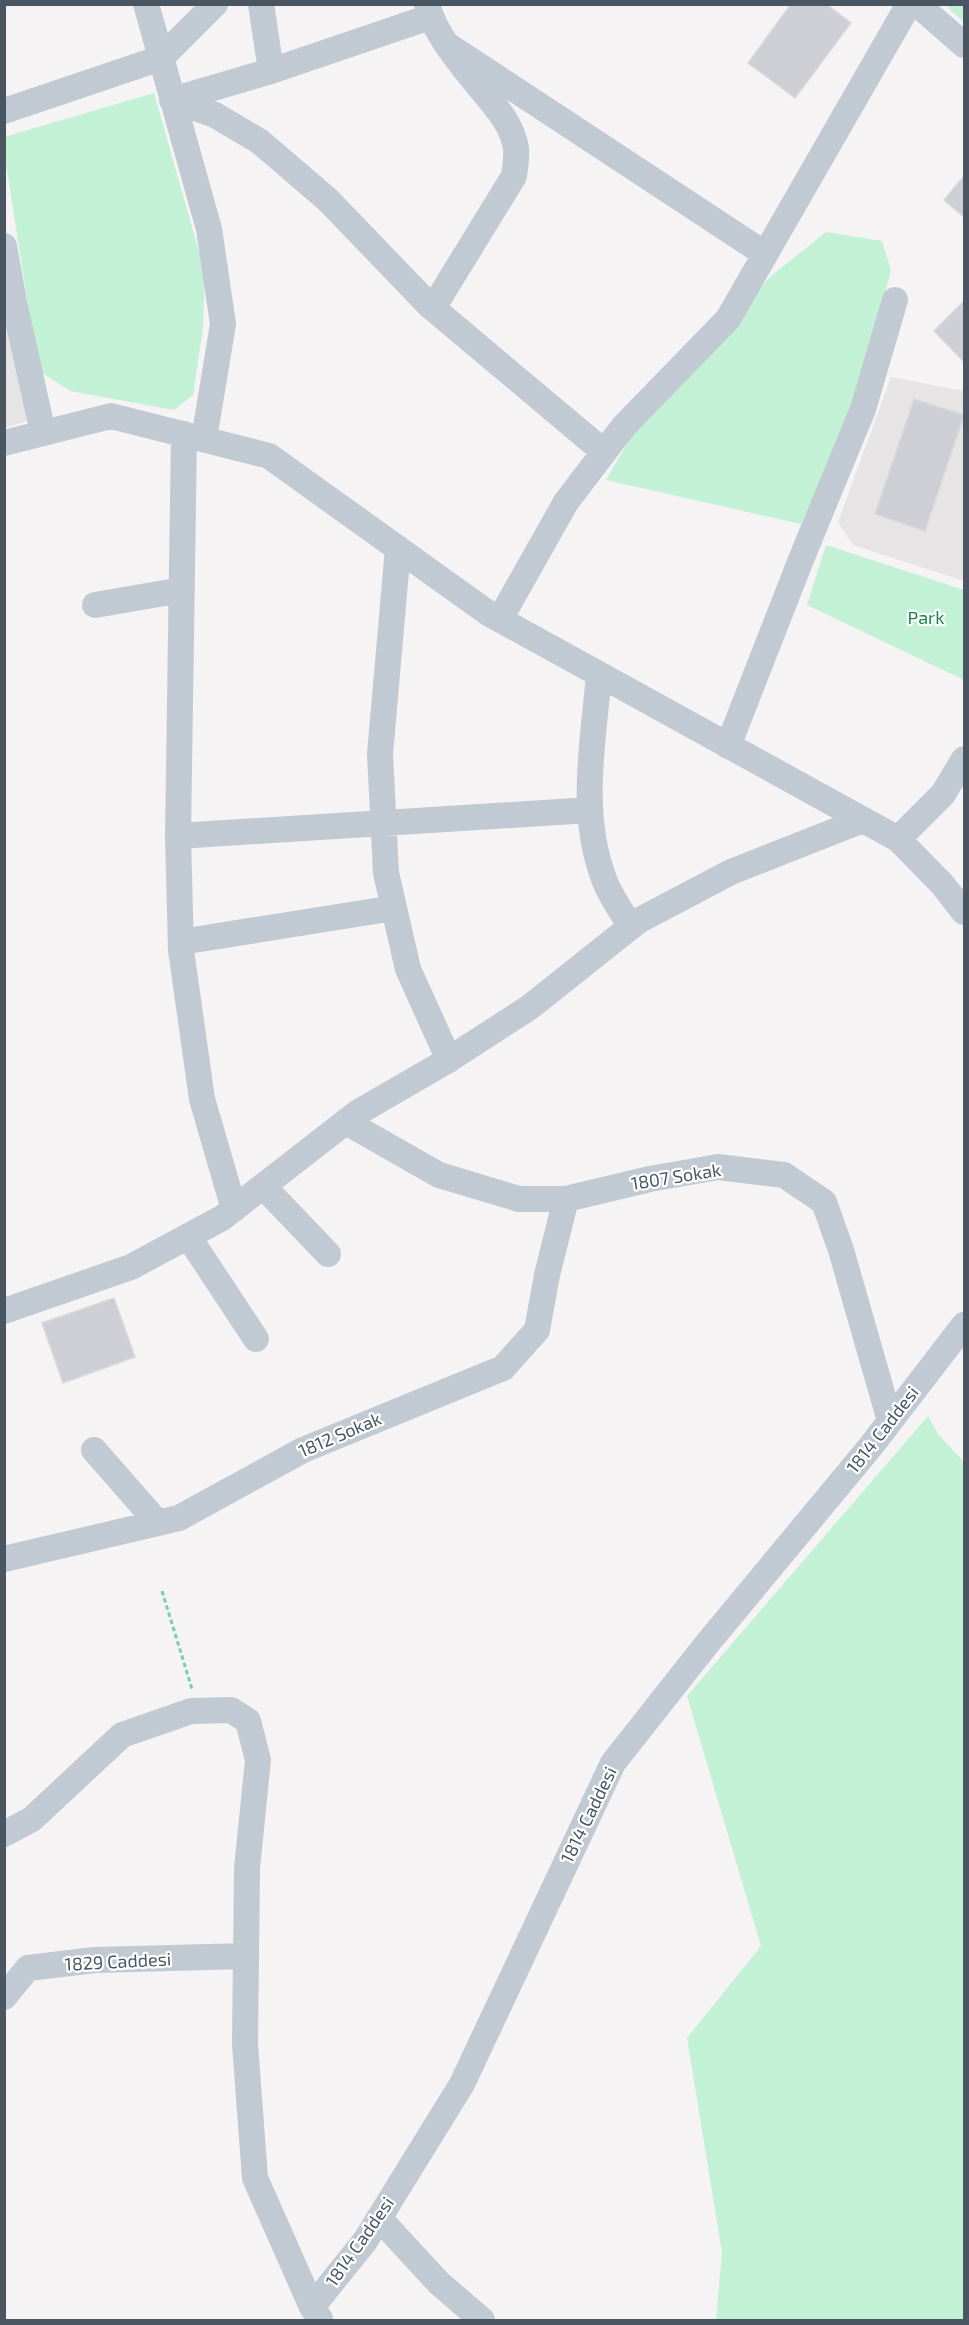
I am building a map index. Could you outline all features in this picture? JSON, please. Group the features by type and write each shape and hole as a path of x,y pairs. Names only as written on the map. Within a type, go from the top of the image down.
{"street":[{"path":"146,4 209,229 223,324 194,437 182,590 178,836 181,942 202,1099 234,1209"},
{"path":"4,111 161,58 215,4"},
{"path":"261,4 271,71"},
{"path":"500,619 566,502 604,452 624,426 728,319 909,4"},
{"path":"917,4 964,45"},
{"path":"172,100 271,71 428,11 464,69 504,117 516,147 514,176 433,308"},
{"path":"449,46 765,254"},
{"path":"172,100 214,115 259,141 328,200 433,308 604,452"},
{"path":"4,246 43,434"},
{"path":"728,747 863,409 895,300"},
{"path":"4,443 111,416 269,456 500,619 898,839 942,884 964,912"},
{"path":"398,548 380,753 386,873 408,969 449,1060"},
{"path":"94,605 182,590"},
{"path":"599,675 588,794 591,831 604,880 631,927"},
{"path":"898,839 944,794 964,759"},
{"path":"178,836 590,810"},
{"path":"4,1311 131,1267 222,1218 357,1113 449,1060 530,1007 638,921 731,872 863,820"},
{"path":"181,942 394,908"},
{"name":"1807 Sokak","path":"346,1122 439,1174 519,1199 566,1199 650,1179 718,1167 784,1175 824,1202 841,1250 890,1422"},
{"path":"263,1186 328,1254"},
{"name":"1812 Sokak","path":"4,1559 179,1518 303,1450 503,1368 537,1330 547,1275 566,1199"},
{"path":"188,1236 256,1339"},
{"name":"1814 Caddesi","path":"316,2314 365,2241 462,2084 613,1763 890,1422 964,1325"},
{"path":"94,1450 158,1523"},
{"path":"4,1834 32,1819 122,1735 191,1711 231,1710 249,1720 258,1760 247,1868 245,2044 255,2178 316,2314"},
{"name":"1829 Caddesi","path":"4,1997 28,1968 95,1960 246,1956"},
{"path":"379,2218 439,2283 482,2320"}],"path":[{"path":"162,1592 199,1711"}],"shaded area":[{"path":"4,305 27,421 5,428 4,428"},
{"path":"891,377 964,391 964,581 853,545 838,522"}],"green space":[{"path":"948,5 964,5 964,22 949,9"},
{"path":"154,93 205,273 203,328 193,395 174,410 70,391 38,370 5,157 4,137"},
{"path":"826,232 882,241 891,270 857,405 801,524 606,480 634,432 770,277"},
{"name":"Park","path":"826,545 964,590 964,680 807,605"},
{"path":"928,1416 938,1434 964,1462 964,2320 716,2320 722,2253 687,2038 761,1946 687,1696"}],"building":[{"path":"791,4 826,4 851,23 795,98 748,63"},
{"path":"964,176 964,217 944,200"},
{"path":"964,301 964,362 934,331"},
{"path":"914,399 964,415 925,531 875,514"},
{"path":"114,1298 135,1357 63,1383 42,1323"}]}
